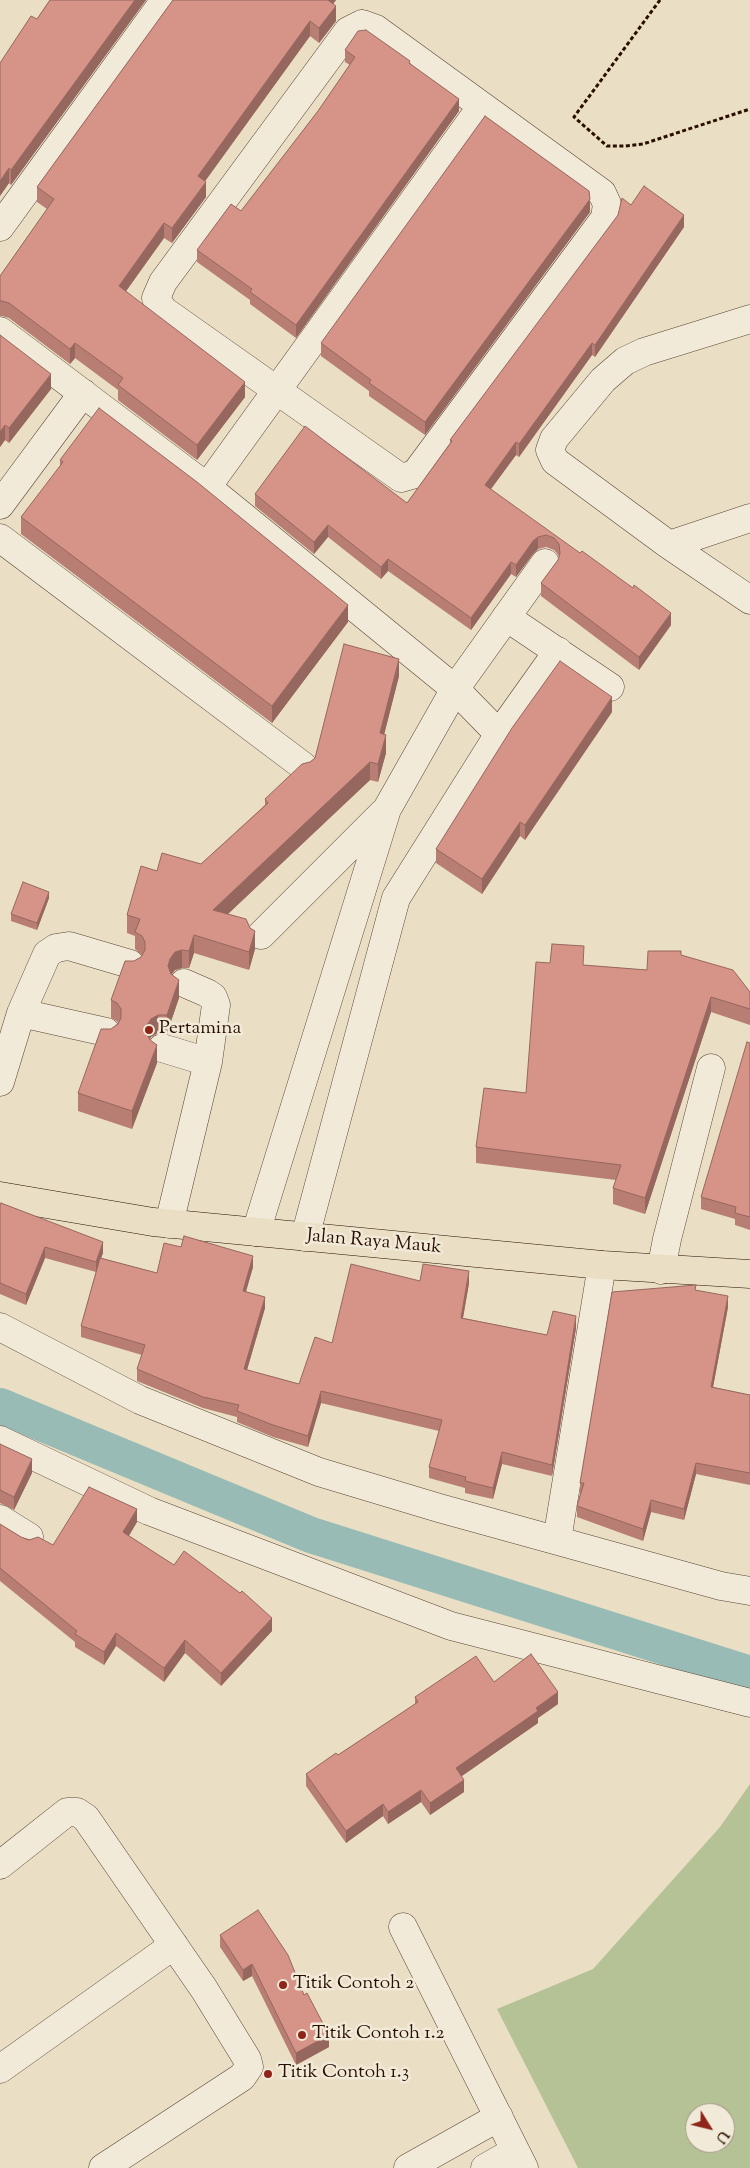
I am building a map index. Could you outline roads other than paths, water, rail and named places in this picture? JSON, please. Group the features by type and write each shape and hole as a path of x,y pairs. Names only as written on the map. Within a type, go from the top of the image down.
{"main road":[{"name":"Jalan Raya Mauk","path":"0,1196 169,1224 602,1265 750,1274"}],"street":[{"path":"0,227 165,0"},
{"path":"362,24 376,29 602,193 607,204 605,218 415,474 401,478 277,391 163,310 156,298 163,282 348,31 362,24"},
{"path":"208,487 482,106"},
{"path":"750,319 644,352 625,360 603,380 554,440 550,450 555,462 669,545 750,600"},
{"path":"0,331 208,487 455,689 500,734"},
{"path":"0,505 83,393"},
{"path":"669,545 750,518"},
{"path":"0,538 303,766"},
{"path":"256,1232 387,809 455,689 545,563"},
{"path":"506,616 610,686"},
{"path":"305,1237 396,898 500,734 558,651"},
{"path":"261,935 387,809"},
{"path":"363,886 396,898"},
{"path":"0,1082 22,1013 47,954 56,948 69,946 130,964"},
{"path":"169,1224 208,1062 216,1005 213,997 184,983"},
{"path":"22,1013 106,1032"},
{"path":"162,1048 208,1062"},
{"path":"661,1270 710,1068"},
{"path":"557,1540 602,1265"},
{"path":"0,1327 140,1400 319,1472 721,1586 750,1591"},
{"path":"0,1440 149,1511 451,1626 750,1702"},
{"path":"0,1519 29,1537"},
{"path":"0,1865 67,1812 77,1812 86,1818 174,1945 247,2059 249,2067 242,2076 103,2168"},
{"path":"403,1927 520,2160 486,2168"},
{"path":"0,2069 174,1945"},
{"path":"408,2168 499,2117"}],"waterway":[{"path":"0,1406 311,1535 750,1674"}],"place":[{"name":"Pertamina","path":"149,1030"},
{"name":"Titik Contoh 2","path":"283,1985"},
{"name":"Titik Contoh 1.2","path":"302,2035"},
{"name":"Titik Contoh 1.3","path":"268,2074"}]}
